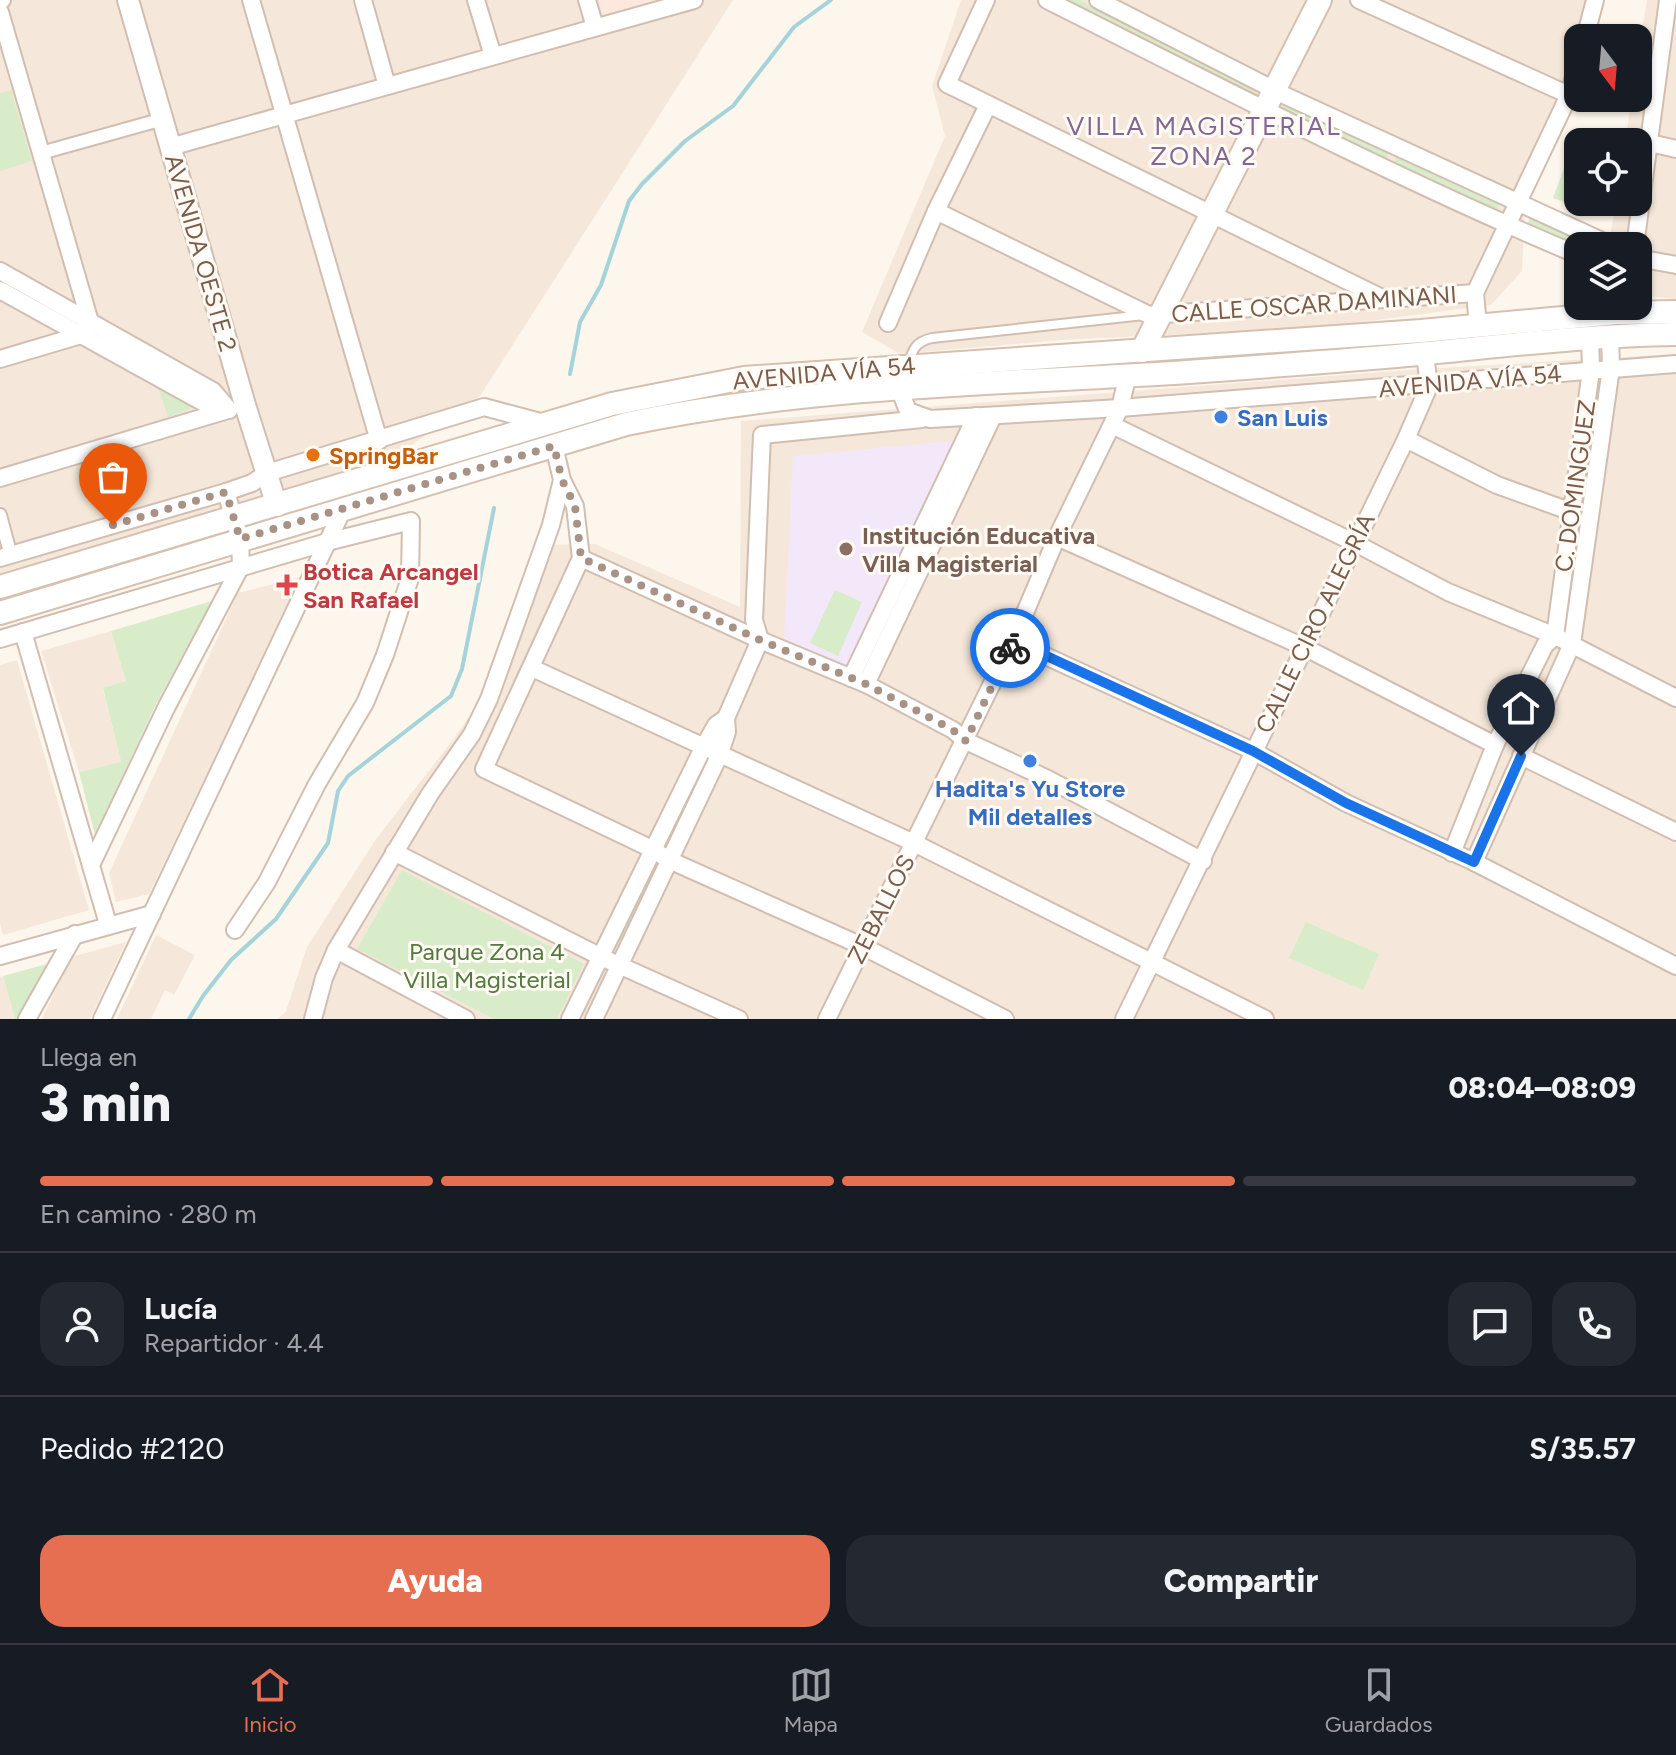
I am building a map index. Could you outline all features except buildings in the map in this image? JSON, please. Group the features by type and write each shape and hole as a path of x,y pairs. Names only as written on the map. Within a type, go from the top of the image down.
{"main road":[{"path":"1142,351 1156,314 1212,216 1320,0"},
{"name":"AVENIDA VÍA 54","path":"0,613 237,529 277,506 612,404 744,378 1478,326 1616,313 1676,312"},
{"name":"AVENIDA VÍA 54","path":"0,587 237,529 343,509 626,424 695,410 772,399 899,388 1425,354 1600,336 1676,334"}],"street":[{"name":"AVENIDA OESTE 2","path":"128,0 163,119 237,408 267,473 277,506"},
{"path":"251,0 379,441"},
{"path":"363,0 387,86"},
{"path":"476,0 493,56"},
{"path":"587,0 595,27"},
{"path":"170,147 694,0"},
{"path":"986,0 947,84 1384,299"},
{"path":"1047,0 1270,100 1581,232"},
{"path":"1098,0 1270,100 1508,225 1564,249"},
{"path":"1359,0 1564,93"},
{"path":"1589,24 1595,0"},
{"path":"1652,132 1670,28 1668,0"},
{"path":"0,12 41,153 86,328"},
{"path":"888,323 936,211 988,105"},
{"path":"1478,326 1475,293 1564,105"},
{"path":"41,153 163,119"},
{"path":"1652,143 1676,149"},
{"name":"CALLE OSCAR DAMINANI","path":"936,211 1156,314 1475,293"},
{"path":"1652,261 1676,265"},
{"path":"0,271 86,328"},
{"path":"0,290 86,328 213,391 237,408"},
{"path":"0,359 86,328"},
{"path":"1474,862 1572,644 1611,368 1600,336"},
{"name":"C. DOMINGUEZ","path":"1555,636 1591,370 1600,336"},
{"path":"1128,374 1142,351"},
{"path":"1425,354 1429,386"},
{"name":"AVENIDA VÍA 54","path":"899,388 908,411 930,419 1429,386 1676,364"},
{"name":"ZEBALLOS","path":"827,1019 1013,641 1057,537 1120,408 1128,374"},
{"name":"CALLE CIRO ALEGRÍA","path":"1124,1019 1203,861 1429,386"},
{"path":"0,515 4,552 226,492 252,483 267,473 484,407 546,424"},
{"path":"0,478 237,408"},
{"path":"858,681 985,416"},
{"path":"594,1019 719,756 727,732 726,718 760,640 754,620 762,435 930,419"},
{"path":"1112,425 1355,543 1448,592 1555,636 1676,698"},
{"path":"1406,439 1497,485 1572,512"},
{"path":"554,446 562,480 575,506 581,558 484,769 669,860 862,946 1005,1019"},
{"path":"313,1019 324,978 336,950 394,852 472,734 489,699 551,525 562,480"},
{"path":"91,865 167,706 241,566 237,529 226,492"},
{"path":"102,1019 343,509"},
{"path":"0,639 241,566 411,521 410,578 385,655 365,703 317,784 267,882 235,930"},
{"path":"1057,537 1304,647 1495,745"},
{"path":"581,558 858,681 953,730 966,741 1048,779 1203,861"},
{"path":"23,632 108,924"},
{"path":"1452,853 1495,745 1545,645 1555,636"},
{"path":"1013,641 1253,751 1346,803 1474,862 1676,966"},
{"path":"532,668 914,843 1265,1019"},
{"path":"570,1019 703,748 716,725 726,718"},
{"path":"1521,756 1676,832"},
{"path":"394,852 601,957 739,1019"},
{"path":"0,956 152,914"},
{"path":"27,1019 75,934"},
{"path":"336,950 466,1019"}],"lane":[{"path":"908,365 914,347 920,341 932,338 1156,314"}],"shaded area":[{"path":"0,0 733,0 480,396 391,460 0,575"},
{"path":"599,0 655,0 604,15"},
{"path":"961,0 1602,0 1587,24 1564,24 1564,112 1572,112 1525,210 1522,271 1491,305 1315,328 1061,340 900,354 862,332 945,136 932,86"},
{"path":"1647,0 1676,0 1676,299 1652,296 1652,232 1611,232 1614,216 1652,216 1652,128 1627,128 1630,112 1652,112 1652,24 1643,24"},
{"path":"1676,354 1676,1019 278,1019 286,1011 307,947 376,839 485,694 537,545 595,544 740,607 741,421 1407,370"},
{"name":"Institución Educativa Villa Magisterial","path":"955,441 846,668 784,643 793,456"},
{"path":"301,577 149,894 116,902 109,873 238,593"},
{"path":"111,631 126,681 103,689 121,762 79,772 41,651"},
{"path":"17,660 89,910 3,935 0,923 0,665"},
{"path":"156,935 195,955 174,995 165,990 151,1019 117,1019"},
{"path":"126,942 90,1019 42,1019 71,957"},
{"path":"3,976 15,1019 0,1019 0,977"}],"green space":[{"path":"1068,0 1079,0 1256,91 1253,95"},
{"path":"11,90 32,161 0,171 0,93"},
{"path":"1285,103 1390,151 1385,160 1281,112"},
{"path":"1397,155 1500,204 1496,212 1393,164"},
{"path":"1564,168 1564,202 1553,198"},
{"path":"1530,218 1564,232 1564,242 1526,226"},
{"path":"826,379 826,387 558,438 555,429 694,394"},
{"path":"158,387 189,405 190,409 168,417"},
{"path":"1601,392 1569,621 1564,620 1595,393"},
{"path":"549,431 551,439 281,520 279,512"},
{"path":"192,537 195,547 0,604 0,593"},
{"path":"835,590 862,602 838,656 810,643"},
{"path":"212,601 157,702 95,835 79,772 121,762 103,688 126,681 111,631"},
{"name":"Parque Zona 4 Villa Magisterial","path":"402,870 584,964 557,1019 494,1019 357,949"},
{"path":"647,876 653,879 623,941 617,939"},
{"path":"1306,922 1379,954 1363,990 1289,958"},
{"path":"54,962 17,1019 15,1019 3,976"}],"waterway":[{"path":"570,374 580,322 601,285 629,201 685,141 733,106 794,27 831,0"},
{"path":"189,1019 231,960 276,919 328,843 338,791 348,776 451,696 462,669 494,508"}],"way so far":[{"path":"113,525 226,492 240,539 554,446 562,480 575,506 581,558 760,640 866,684 953,730 966,741 1010,648"}],"place":[{"name":"San Luis","path":"1221,417"},
{"name":"SpringBar","path":"313,455"},
{"name":"Institución Educativa Villa Magisterial","path":"846,549"},
{"name":"Botica Arcangel San Rafael","path":"287,585"},
{"name":"Hadita's Yu Store Mil detalles","path":"1030,761"}],"district":[{"name":"VILLA MAGISTERIAL ZONA 2","path":"1204,141"}],"route":[{"path":"1010,648 1013,641 1253,751 1346,803 1474,862 1521,756"}]}
